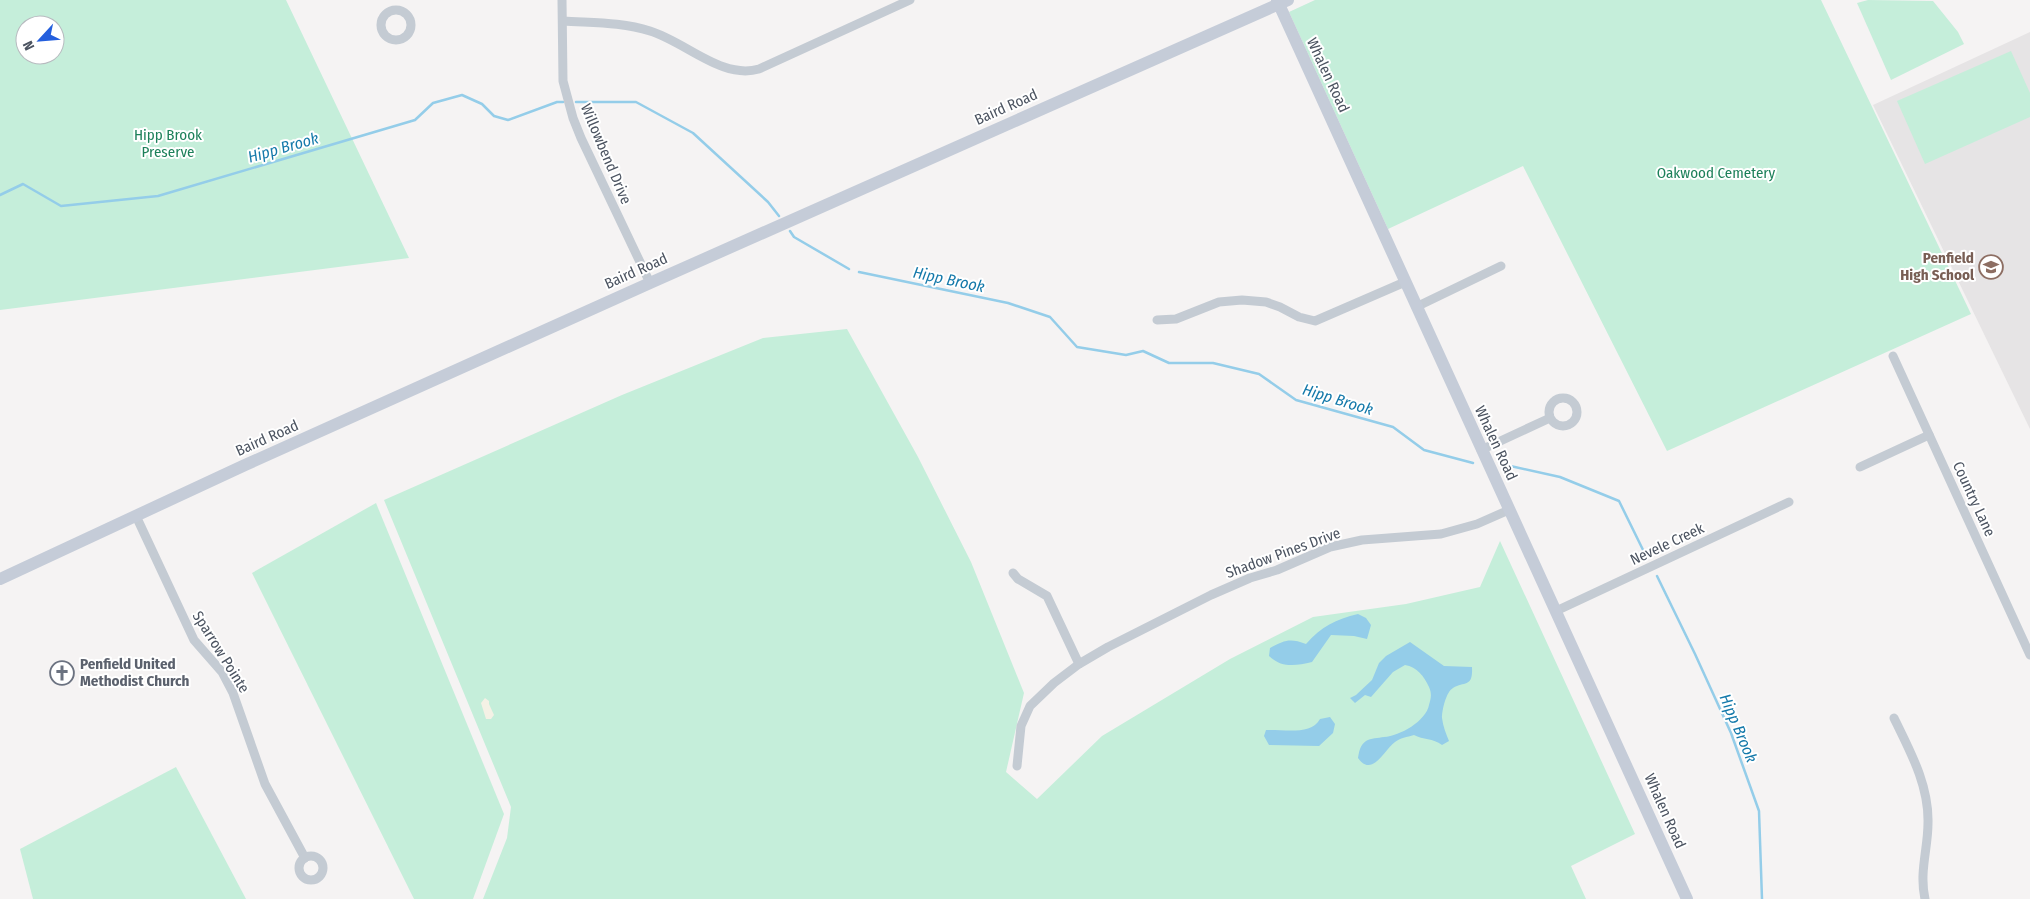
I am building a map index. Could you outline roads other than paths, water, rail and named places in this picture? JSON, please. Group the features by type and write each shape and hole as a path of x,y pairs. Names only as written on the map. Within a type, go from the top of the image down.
{"street":[{"path":"392,0 395,10"},
{"name":"Willowbend Drive","path":"562,0 564,81 573,118 650,283"},
{"path":"563,21 620,25 649,30 684,45 723,68 742,72 759,69 910,0"},
{"name":"Whalen Road","path":"1281,2 1416,307 1687,899"},
{"name":"Baird Road","path":"0,579 650,283 1281,2"},
{"path":"1416,307 1501,266"},
{"path":"1157,320 1176,319 1219,302 1242,300 1266,302 1315,321 1405,282"},
{"name":"Country Lane","path":"1893,356 2030,655"},
{"path":"1481,450 1550,418"},
{"path":"1860,467 1929,436"},
{"name":"Nevele Creek","path":"1556,611 1789,502"},
{"name":"Shadow Pines Drive","path":"1017,766 1021,726 1026,712 1042,693 1080,664 1108,647 1211,594 1250,578 1277,570 1330,547 1362,540 1441,534 1477,524 1509,510"},
{"name":"Sparrow Pointe","path":"136,516 194,640 222,672 233,693 265,784 305,858"},
{"path":"1013,573 1018,579 1047,596 1080,664"},
{"path":"1894,718 1917,765 1924,785 1928,822 1922,877 1925,899"}],"water":[{"path":"1358,614 1366,618 1371,625 1367,639 1354,636 1331,635 1312,662 1289,665 1279,663 1269,656 1270,648 1280,643 1296,641 1306,644 1329,624"},
{"path":"1410,642 1444,666 1472,667 1470,681 1453,688 1448,693 1442,718 1449,741 1442,745 1414,735 1395,742 1378,760 1368,765 1358,758 1364,743 1370,739 1397,734 1418,722 1427,711 1431,692 1420,673 1405,665 1393,672 1371,697 1365,695 1355,703 1350,698 1372,680 1379,663 1386,656"},
{"path":"1330,717 1335,724 1333,733 1319,746 1269,745 1264,736 1266,730 1303,730 1310,728 1320,719"}],"waterway":[{"name":"Hipp Brook","path":"0,195 23,184 61,206 158,196 415,120 433,103 462,95 482,104 494,116 508,120 557,102 563,102"},
{"name":"Hipp Brook","path":"576,102 636,102 693,133 768,202 779,216"},
{"name":"Hipp Brook","path":"790,231 794,237 849,269"},
{"name":"Hipp Brook","path":"859,272 1008,303 1050,317 1077,347 1126,355 1143,351 1169,363 1213,363 1259,374 1296,400 1393,427 1424,450 1473,463"},
{"name":"Hipp Brook","path":"1506,465 1560,477 1619,501 1647,558"},
{"name":"Hipp Brook","path":"1657,576 1731,733 1759,811 1762,899"}],"place":[{"name":"Penfield High School","path":"1991,267"},
{"name":"Penfield United Methodist Church","path":"62,673"}],"park label":[{"name":"Hipp Brook Preserve","path":"168,144"},
{"name":"Oakwood Cemetery","path":"1716,173"}]}
